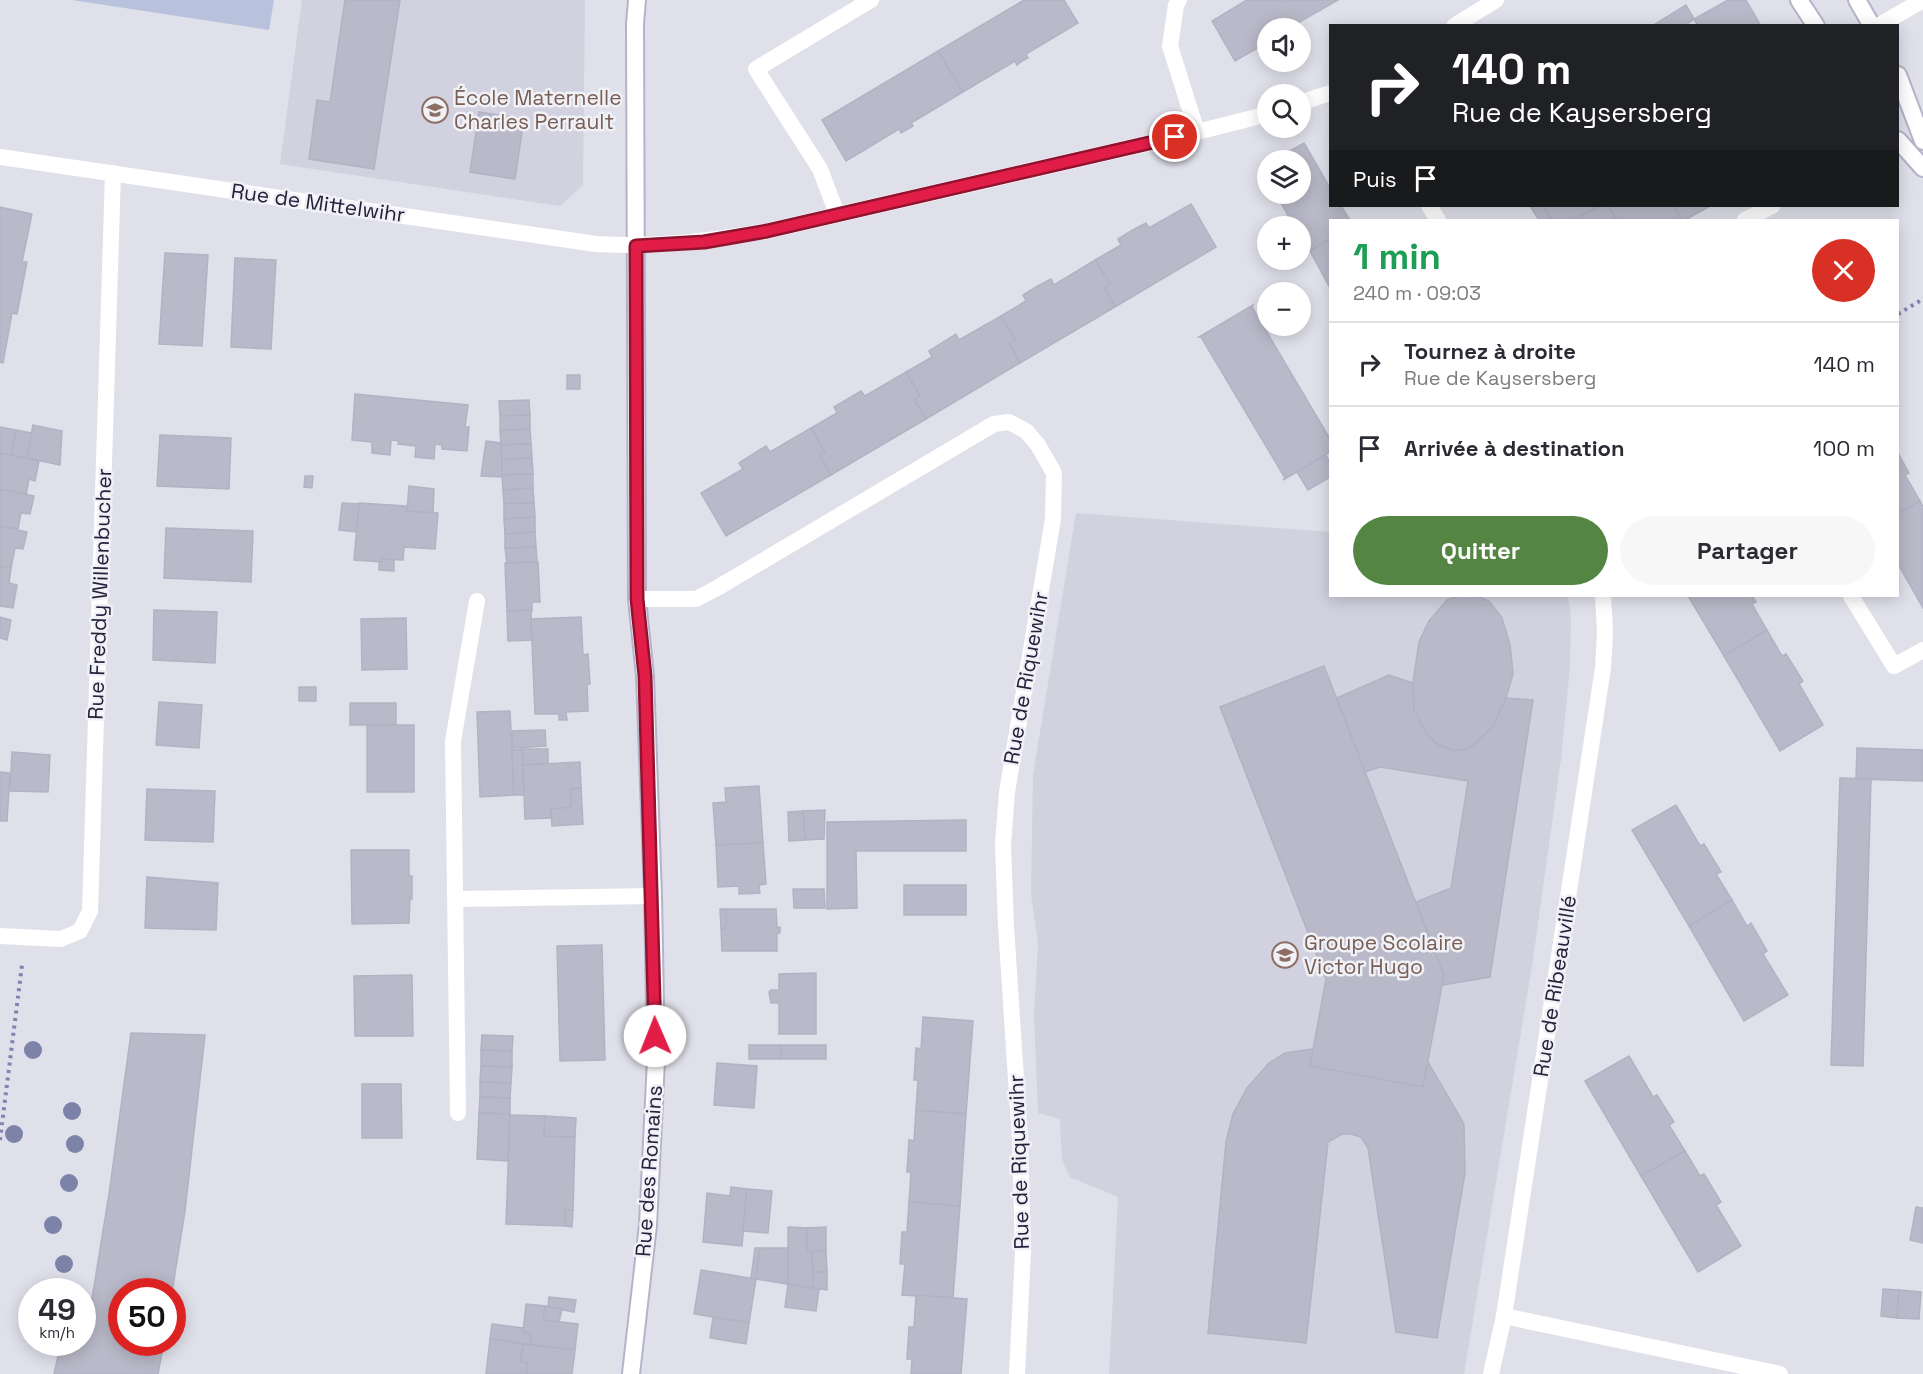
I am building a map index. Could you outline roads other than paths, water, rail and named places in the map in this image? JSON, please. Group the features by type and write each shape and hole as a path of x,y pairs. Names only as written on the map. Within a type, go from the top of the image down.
{"street":[{"name":"Rue des Romains","path":"631,1374 648,1225 656,1060 645,676 637,599 635,24 637,0"},
{"path":"837,214 820,169 756,69 871,0"},
{"path":"1179,0 1176,5 1170,46 1197,132"},
{"path":"1457,24 1496,0"},
{"path":"1799,0 1815,24"},
{"path":"1857,0 1871,24"},
{"path":"1881,24 1923,0"},
{"path":"1899,77 1914,112 1923,141"},
{"path":"1311,99 1329,93"},
{"name":"Rue de Mittelwihr","path":"0,157 596,244 636,246 704,242 767,231 1257,117"},
{"path":"1899,141 1923,168"},
{"name":"Rue Freddy Willenbucher","path":"0,936 61,939 80,932 90,911 113,173"},
{"path":"1747,219 1770,207"},
{"name":"Rue de Riquewihr","path":"637,599 696,599 994,424 1009,422 1026,431 1038,445 1054,473 1053,519 1007,792 1003,845 1020,1140 1023,1253 1017,1374"},
{"name":"Rue de Ribeauvillé","path":"1491,1374 1504,1316 1604,668 1603,597"},
{"path":"1852,597 1894,666 1923,650"},
{"path":"458,1113 453,741 477,600"},
{"path":"456,900 653,896"},
{"path":"1504,1316 1780,1374"}],"place":[{"name":"École Maternelle Charles Perrault","path":"435,110"},
{"name":"Groupe Scolaire Victor Hugo","path":"1285,955"}]}
